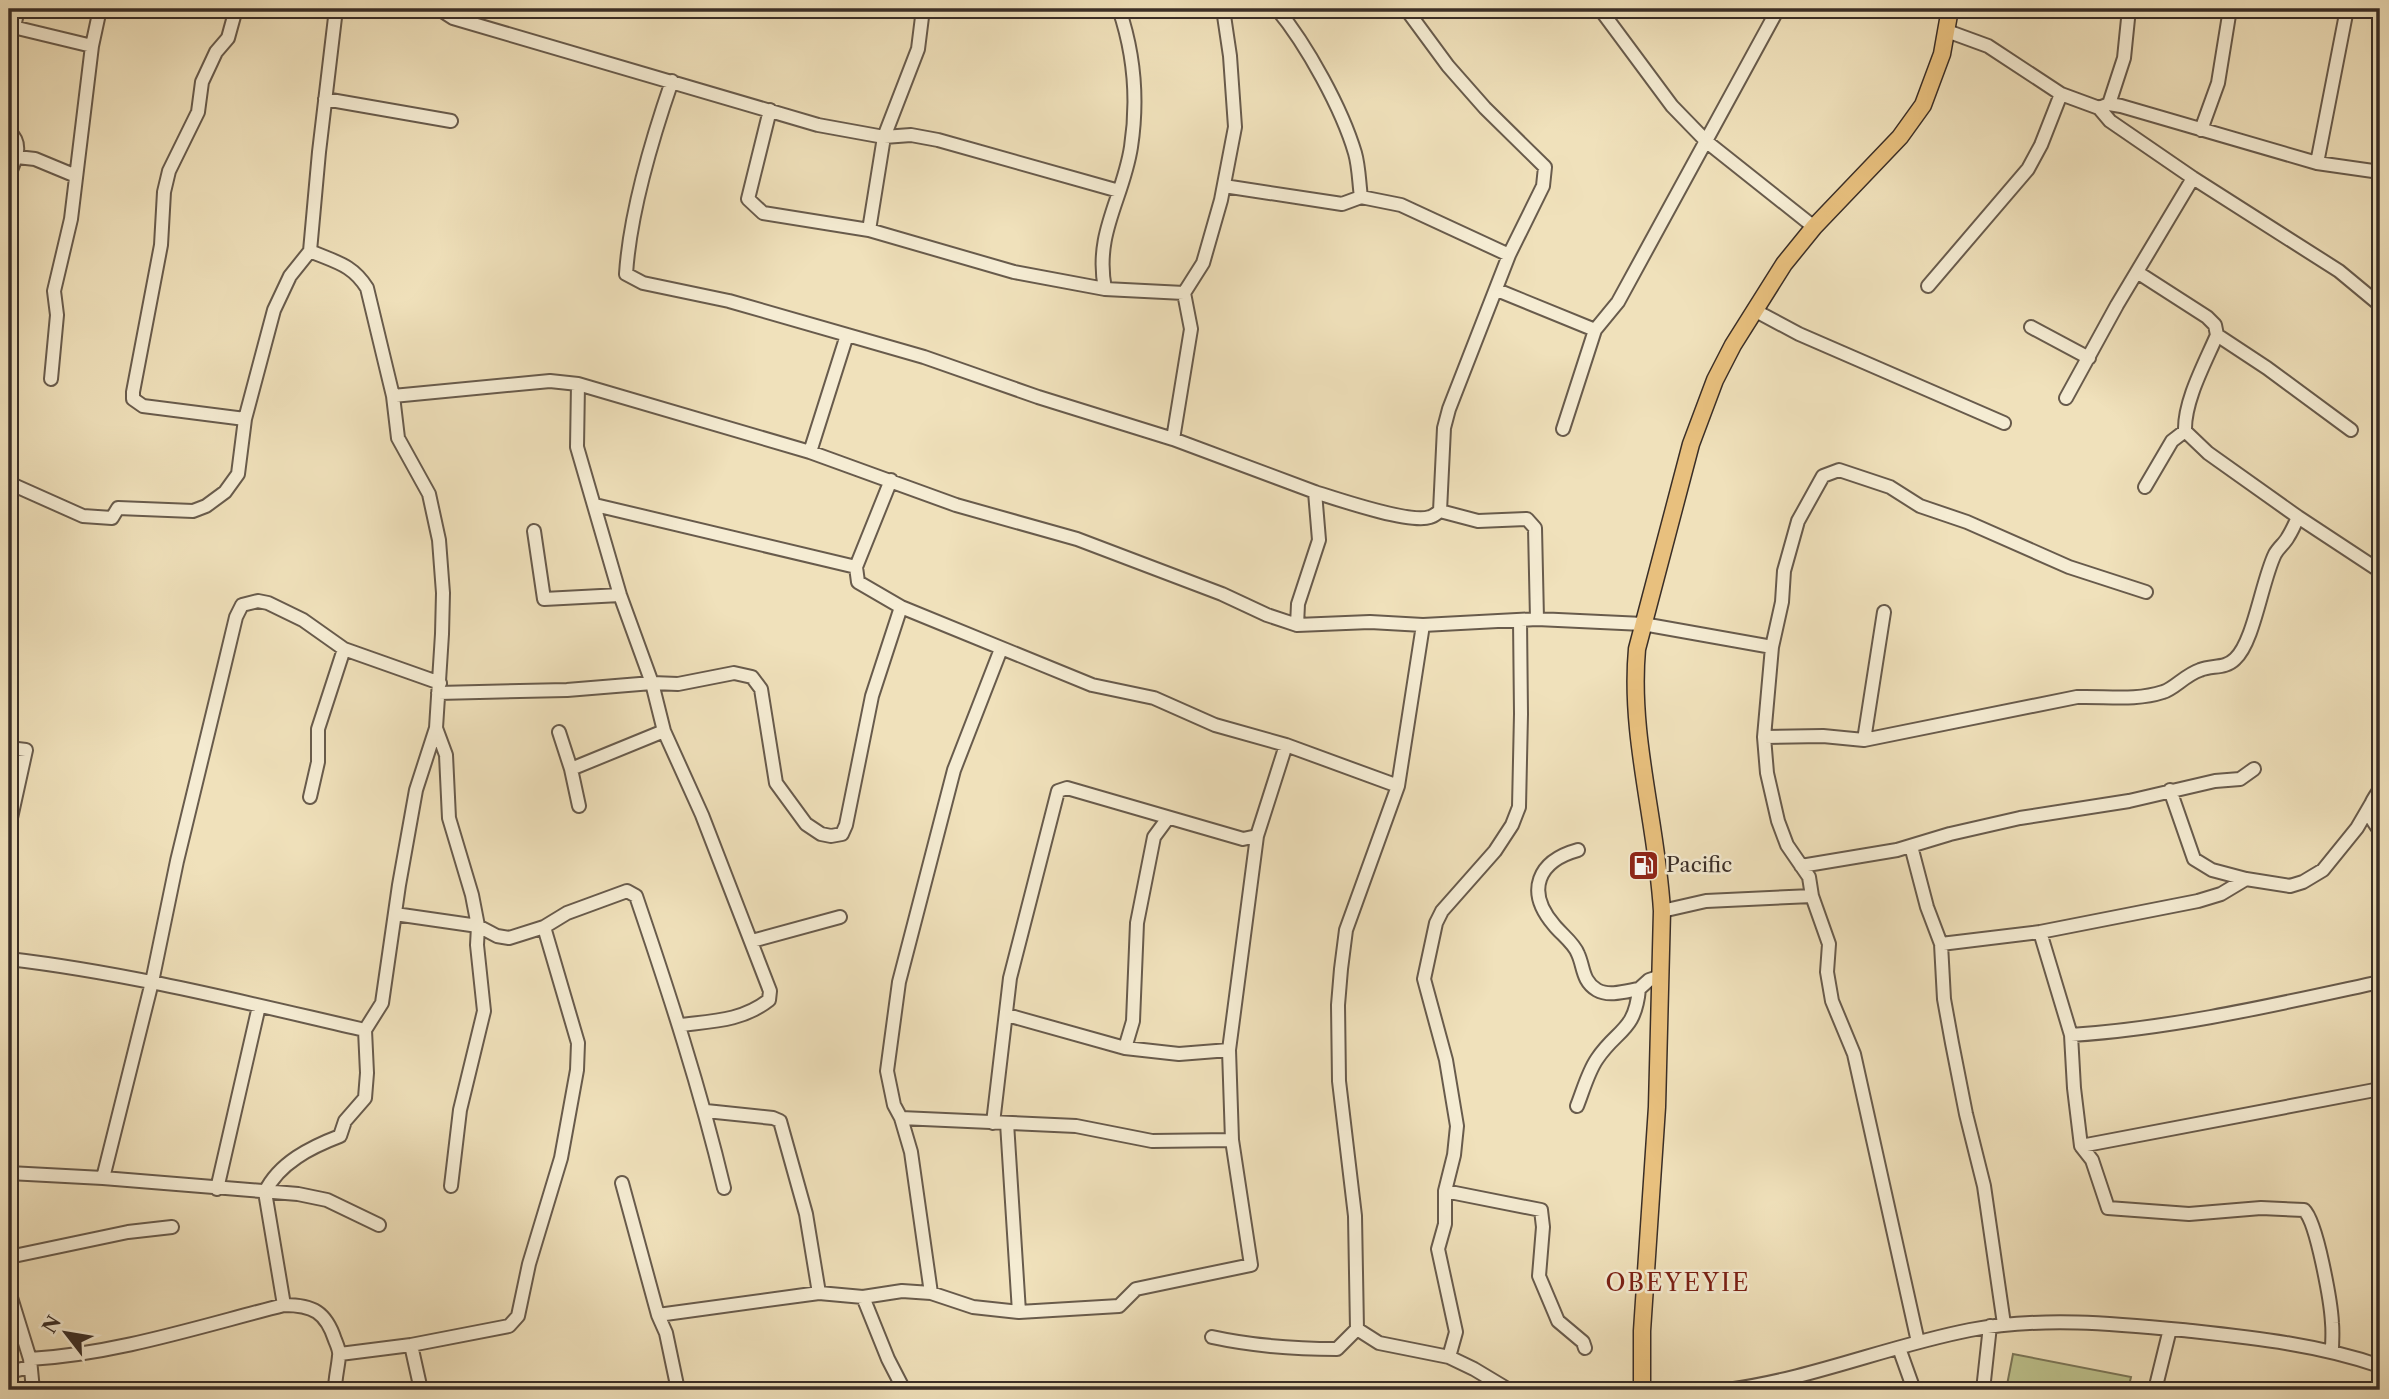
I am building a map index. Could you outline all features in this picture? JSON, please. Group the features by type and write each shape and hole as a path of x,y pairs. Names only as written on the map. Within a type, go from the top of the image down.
{"main road":[{"path":"1642,1390 1642,1331 1653,1189 1662,911 1636,718 1634,675 1637,649 1691,444 1704,405 1733,345 1784,264 1814,227 1900,137 1923,105 1938,65 1950,9"}],"street":[{"path":"18,9 11,27 92,46"},
{"path":"51,379 57,315 54,291 71,219 92,46 100,9"},
{"path":"236,9 228,38 216,52 202,82 198,112 169,171 164,192 161,246 133,392 134,400 143,406 245,419"},
{"path":"9,483 83,516 112,518 118,508 193,511 206,506 225,492 238,474 245,419 274,310 289,276 310,251 336,9"},
{"path":"439,9 466,22 818,125 884,138 911,135 938,140 1119,191"},
{"path":"869,230 884,138 918,49 923,9"},
{"path":"1105,289 1101,270 1102,249 1111,209 1131,148 1134,98 1134,66 1119,9"},
{"path":"1173,439 1191,329 1184,293 1203,263 1224,186 1235,127 1230,56 1223,9"},
{"path":"1277,9 1318,71 1343,118 1356,156 1361,197"},
{"path":"1406,9 1448,66 1545,167 1543,186 1509,256 1449,409 1444,428 1440,511"},
{"path":"1600,9 1665,97 1707,142 1814,227"},
{"path":"1563,429 1595,330 1618,302 1778,9"},
{"path":"2129,9 2123,58 2104,106 2110,121 2193,178 2339,271 2380,305"},
{"path":"2201,130 2218,83 2230,9"},
{"path":"2317,163 2347,9"},
{"path":"1947,31 1988,46 2061,94 2317,163 2380,172"},
{"path":"672,81 638,203 627,253 626,274 643,283 729,301 924,357 1038,397 1173,439 1373,511 1429,518 1440,511 1478,521 1527,519 1535,528 1537,619"},
{"path":"1928,286 2028,169 2041,145 2061,94"},
{"path":"325,99 451,121"},
{"path":"770,110 748,199 763,214 869,230 1014,272 1105,289 1184,293"},
{"path":"9,132 17,143 17,157 9,175"},
{"path":"17,157 35,159 76,176"},
{"path":"2066,398 2193,178"},
{"path":"1224,186 1342,204 1361,197 1401,205 1509,256"},
{"path":"284,1305 265,1192 272,1179 306,1150 340,1136 345,1121 365,1098 365,1030 382,1003 416,790 436,727 443,593 439,540 429,494 398,438 393,396 367,288 350,267 310,251"},
{"path":"2137,272 2216,325 2217,335 2194,390 2185,418 2185,430 2208,453 2380,571"},
{"path":"1497,290 1595,330"},
{"path":"1754,310 1799,334 2004,423"},
{"path":"2031,327 2089,358"},
{"path":"810,452 847,335"},
{"path":"2217,335 2351,430"},
{"path":"393,396 550,381 578,384 810,452 956,505 1077,539 1297,625 1370,622 1423,625 1537,619 1643,625 1772,647"},
{"path":"578,384 577,447 620,595 652,683 664,731 702,815 770,991 769,1000 754,1011 730,1018 680,1025"},
{"path":"2145,487 2172,441 2185,430"},
{"path":"1918,1342 1854,1054 1832,1001 1827,972 1829,944 1812,896 1809,877 1787,845 1778,821 1767,773 1764,737 1772,674 1772,647 1782,602 1784,571 1798,521 1824,476 1839,470 1890,487 1920,506 1967,522 2069,567 2146,592"},
{"path":"891,480 856,567 858,582 901,607 1092,685 1154,698 1215,725 1286,745 1398,786"},
{"path":"1297,625 1298,604 1319,540 1315,492"},
{"path":"595,505 856,567"},
{"path":"1764,737 1823,736 1864,740 2077,697 2133,698 2166,692 2183,677 2202,669 2226,666 2237,658 2252,626 2264,582 2276,553 2298,517"},
{"path":"534,531 544,599 620,595"},
{"path":"103,1178 152,982 180,848 236,617 242,605 258,601 268,603 303,620 344,649 439,688 567,690 652,683 678,684 734,673 752,677 761,689 776,783 806,824 821,834 831,836 842,834 846,825 872,696 901,607"},
{"path":"1864,740 1884,612"},
{"path":"1449,1357 1456,1332 1438,1249 1445,1224 1445,1191 1454,1155 1457,1126 1446,1060 1424,979 1436,923 1442,911 1495,851 1519,807 1520,620"},
{"path":"1212,1337 1237,1343 1299,1349 1337,1349 1357,1329 1355,1216 1339,1081 1338,1005 1346,930 1398,786 1423,625"},
{"path":"310,797 318,762 318,729 344,649"},
{"path":"931,1293 911,1152 901,1118 894,1105 887,1071 899,982 954,770 1001,649"},
{"path":"436,727 446,755 449,818 472,895 478,926 477,944 484,1011 460,1110 451,1186"},
{"path":"571,769 664,731"},
{"path":"559,732 579,806"},
{"path":"658,1315 819,1293 863,1297 902,1291 931,1293 973,1307 1019,1312 1119,1306 1136,1289 1251,1265 1231,1140 1229,1050 1257,836 1286,745"},
{"path":"9,748 26,750 9,827"},
{"path":"1801,866 1875,855 2020,818 2105,805 2215,781 2240,779 2254,769"},
{"path":"993,1122 1010,978 1058,791 1067,788 1243,839 1257,836"},
{"path":"2171,790 2194,859 2212,870 2290,886 2323,870 2350,837 2380,789"},
{"path":"2371,804 2369,814 2380,831"},
{"path":"1125,1048 1133,1021 1137,923 1154,837 1168,818"},
{"path":"1911,846 1927,906 1941,944 1948,1021 1966,1114 1984,1185 2004,1324"},
{"path":"1578,850 1562,854 1545,867 1538,884 1537,896 1551,923 1578,953 1581,971 1594,989 1602,993 1639,989 1649,980 1661,976"},
{"path":"1941,944 2040,932 2198,901 2221,894 2246,879"},
{"path":"395,914 478,926 497,936 509,938 544,927 567,913 616,894 627,891 636,896 706,1111 724,1188"},
{"path":"1662,911 1706,901 1812,896"},
{"path":"752,941 839,917"},
{"path":"340,1354 411,1345 509,1326 518,1316 529,1264 561,1158 577,1070 578,1043 544,927"},
{"path":"2040,932 2071,1035 2081,1146 2092,1160 2108,1208 2189,1214 2261,1208 2304,1210 2315,1235 2328,1294 2332,1321 2332,1351"},
{"path":"9,959 152,982 365,1030"},
{"path":"2071,1035 2118,1032 2220,1016 2380,982"},
{"path":"1577,1105 1596,1059 1633,1017 1639,989"},
{"path":"217,1189 259,1006"},
{"path":"1007,1015 1125,1048 1180,1054 1229,1050"},
{"path":"2081,1146 2380,1089"},
{"path":"706,1111 780,1121 806,1214 819,1293"},
{"path":"901,1118 1076,1126 1152,1141 1231,1140"},
{"path":"1007,1124 1019,1312"},
{"path":"9,1173 298,1194 327,1200 379,1225"},
{"path":"622,1184 658,1315 666,1333 678,1390"},
{"path":"1445,1191 1541,1210 1543,1227 1539,1276 1558,1321 1583,1342 1585,1348"},
{"path":"9,1257 128,1232 172,1227"},
{"path":"9,1292 30,1363 33,1390"},
{"path":"863,1297 888,1359 904,1390"},
{"path":"9,1372 30,1363 141,1342 284,1305 302,1305 320,1312 331,1327 340,1354 335,1374 335,1390"},
{"path":"1727,1390 1779,1386 1918,1342 2004,1324 2107,1324 2286,1342 2332,1351 2380,1367"},
{"path":"1983,1390 1990,1326"},
{"path":"1357,1329 1378,1343 1449,1357 1509,1390"},
{"path":"2155,1390 2170,1329"},
{"path":"411,1345 421,1390"},
{"path":"1899,1348 1914,1390"}],"green space":[{"path":"2013,1354 2131,1377 2128,1390 2006,1390"}],"place":[{"name":"Pacific","path":"1643,865"}],"district":[{"name":"OBEYEYIE","path":"1678,1283"}]}
